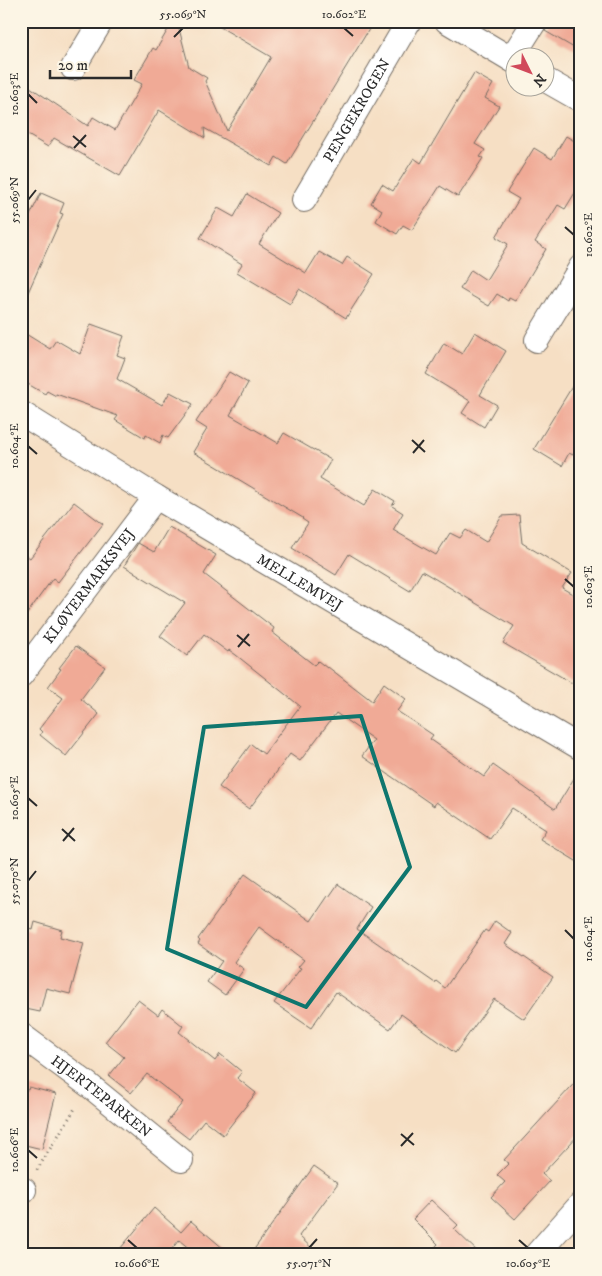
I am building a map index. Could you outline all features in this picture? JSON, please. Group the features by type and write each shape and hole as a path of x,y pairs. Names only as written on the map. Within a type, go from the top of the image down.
{"street":[{"path":"73,68 101,21"},
{"name":"PENGEKROGEN","path":"304,200 409,21"},
{"path":"447,21 504,55"},
{"path":"520,48 535,21"},
{"path":"554,85 581,100"},
{"path":"537,340 581,267"},
{"name":"MELLEMVEJ","path":"21,413 156,497 581,748"},
{"name":"KLØVERMARKSVEJ","path":"21,675 156,497"},
{"name":"HJERTEPARKEN","path":"21,1035 90,1086 181,1160"},
{"path":"536,1255 581,1204"}],"path":[{"path":"23,1189 90,1086"}],"highlighted area":[{"path":"361,716 410,867 306,1007 167,949 204,727"}],"building":[{"path":"173,21 177,21 189,67 207,78 205,81 227,131 271,57 210,21 374,21 287,164 276,157 271,166 204,128 205,138 159,110 120,176 54,138 48,147 21,131 21,81 88,126 93,117 115,130 142,84 134,80 153,48 156,50"},
{"path":"549,21 581,21 581,52 545,31"},
{"path":"474,73 493,84 485,98 499,106 475,144 485,150 480,157 483,158 458,197 440,186 412,230 403,225 397,234 376,221 382,210 371,203 382,184 393,191 414,158 421,163"},
{"path":"566,136 581,145 581,183 565,209 558,205 535,242 546,249 515,301 509,298 508,301 497,294 489,306 460,289 471,270 486,280 508,244 496,237 519,199 507,192 534,148 552,159"},
{"path":"41,193 64,203 60,213 63,214 21,308 21,234"},
{"path":"247,194 278,213 259,244 306,273 319,252 342,265 347,257 374,274 346,318 299,289 290,304 237,272 242,264 200,238 218,208 234,217"},
{"path":"91,324 124,336 117,355 125,358 117,379 162,405 170,392 193,404 168,438 163,435 160,443 146,435 145,438 115,420 118,416 56,394 56,396 47,391 45,394 21,380 21,331 50,349 56,340 80,354"},
{"path":"475,332 506,351 480,395 497,405 484,427 462,413 470,401 426,374 444,343 462,354"},
{"path":"229,372 248,383 230,415 278,443 284,433 331,460 320,479 364,506 375,489 395,501 392,506 403,513 393,530 436,555 450,533 460,538 466,530 486,542 502,516 519,515 522,543 572,573 562,588 581,599 581,668 572,683 503,643 514,626 422,571 410,591 349,554 336,575 292,548 308,523 303,518 193,452 207,429 196,422"},
{"path":"581,372 581,441 573,455 569,453 562,466 534,449"},
{"path":"74,502 103,524 58,582 53,578 21,622 21,552 30,558"},
{"path":"169,527 216,555 204,574 274,628 272,632 314,665 318,661 328,667 372,701 384,683 406,699 397,711 433,735 430,739 484,777 493,765 555,809 581,767 581,864 540,839 546,830 512,808 490,839 436,802 434,806 362,756 374,740 336,713 300,761 290,754 249,809 219,787 251,744 264,754 300,706 236,655 229,650 228,652 204,634 187,656 160,636 185,603 124,566 138,543 154,552"},
{"path":"76,646 105,667 81,699 99,714 66,756 40,735 42,732 39,729 63,698 48,687 61,669 59,668"},
{"path":"245,874 311,921 338,884 371,907 357,929 445,988 485,930 488,932 495,921 512,933 505,944 553,977 524,1019 494,999 455,1053 401,1014 390,1029 336,992 311,1028 274,1003 301,968 298,967 304,960 259,927 234,962 244,969 225,995 207,982 222,961 198,944 200,941 198,939"},
{"path":"35,922 62,930 60,937 84,943 70,994 46,988 40,1012 21,1008 21,926 33,930"},
{"path":"138,1000 158,1015 162,1009 183,1026 179,1032 215,1061 220,1054 242,1072 237,1078 256,1093 223,1135 204,1120 189,1139 167,1122 183,1102 147,1074 131,1093 109,1076 124,1057 105,1042"},
{"path":"581,1076 581,1132 542,1174 550,1181 515,1219 491,1197 505,1182 497,1175 509,1163 504,1160"},
{"path":"29,1087 56,1094 42,1149 21,1144 21,1088 28,1090"},
{"path":"314,1166 338,1183 299,1236 319,1255 250,1255"},
{"path":"431,1200 458,1225 454,1229 481,1255 428,1255 438,1244 413,1219"},
{"path":"154,1208 181,1232 191,1221 231,1255 197,1255 179,1240 167,1255 115,1255"}]}
